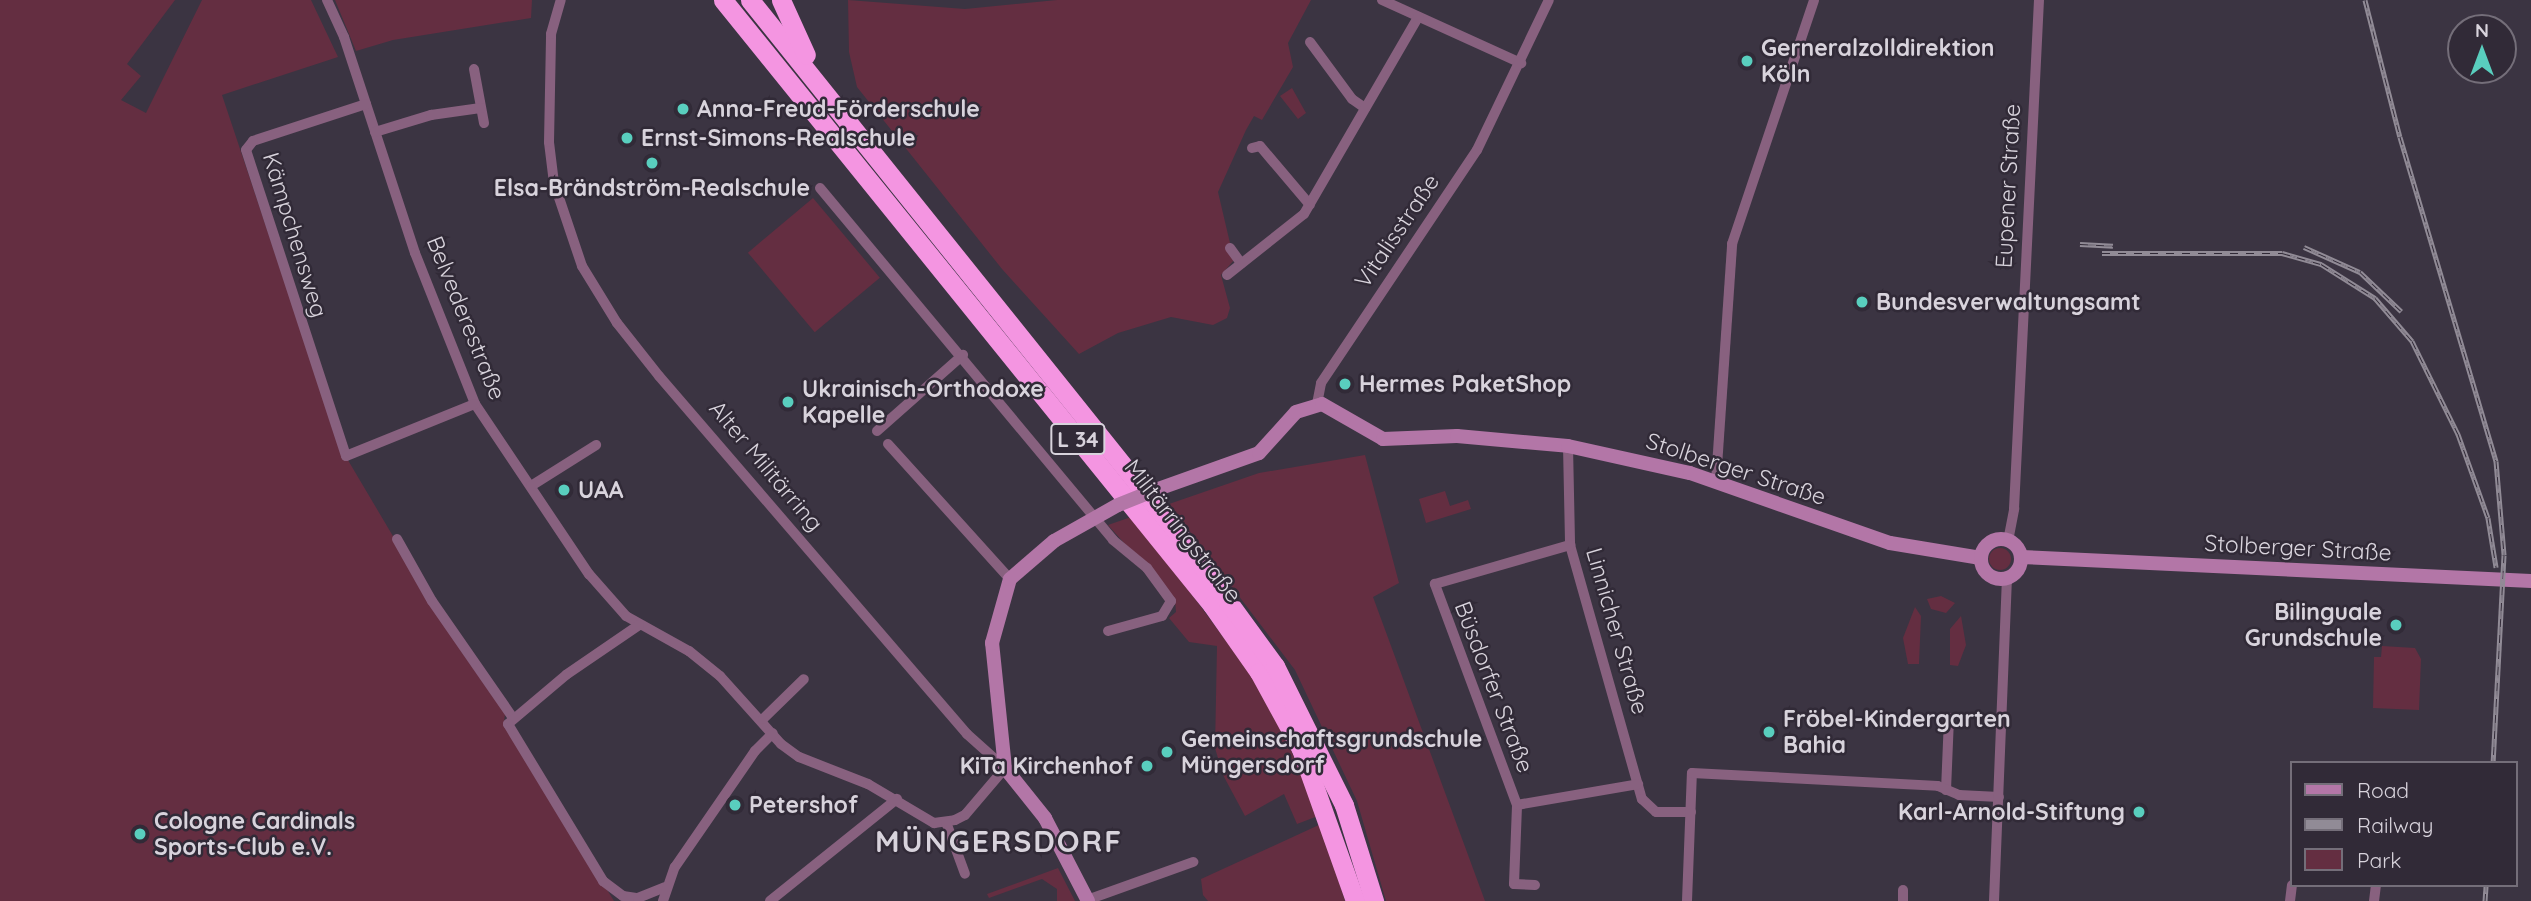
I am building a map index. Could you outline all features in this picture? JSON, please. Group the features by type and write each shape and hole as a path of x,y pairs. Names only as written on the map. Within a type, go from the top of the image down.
{"highway":[{"name":"Militärringstraße","path":"723,0 1170,550 1259,672 1301,749 1356,901"},
{"name":"Militärringstraße","path":"750,0 1186,544 1275,666 1344,805 1374,901"},
{"name":"L 34","path":"781,0 813,79"}],"street":[{"name":"Belvederestraße","path":"327,0 376,132 425,278 475,404 597,584 639,625 689,651 763,719 773,733 799,757 897,799 934,823 946,822"},
{"name":"Alter Militärring","path":"561,0 551,34 549,142 554,183 582,266 617,323 659,376 961,727 1005,768 1045,818 1088,900"},
{"path":"1382,0 1405,5 1419,17 1521,63"},
{"name":"Vitalisstraße","path":"1317,404 1321,383 1478,149 1549,0"},
{"path":"1716,481 1732,244 1814,0"},
{"name":"Eupener Straße","path":"2008,541 2014,509 2039,0"},
{"path":"1227,275 1296,222 1310,205 1419,17"},
{"path":"1310,42 1352,99 1365,108"},
{"path":"474,69 484,123"},
{"name":"Kämpchensweg","path":"366,104 253,141 246,150 346,456 475,404"},
{"path":"376,132 431,115 481,108"},
{"path":"1252,148 1260,146 1310,205"},
{"path":"820,188 963,355 1096,515 1113,540 1147,568 1171,601 1162,615 1108,631"},
{"path":"1230,248 1241,263"},
{"path":"877,431 963,355"},
{"path":"965,874 946,822 965,814 1005,768 992,643 1010,579 1054,541 1096,515 1158,489 1251,457 1270,444 1296,412 1317,404"},
{"name":"Stolberger Straße","path":"1317,404 1332,406 1383,439 1457,436 1568,446 1716,481 1890,543 1981,558"},
{"path":"888,444 1010,579"},
{"path":"531,486 596,445"},
{"name":"Linnicher Straße","path":"1568,446 1570,545 1638,784"},
{"path":"397,539 432,601 510,721 603,881 623,896 640,900 665,887"},
{"path":"1994,540 2008,541 2021,557 2016,572 2007,578 1988,574 1981,558 1994,540"},
{"name":"Büsdorfer Straße","path":"1517,805 1435,584 1570,545"},
{"name":"Stolberger Straße","path":"2021,557 2531,581"},
{"path":"1994,901 2007,578"},
{"path":"510,721 566,675 639,625"},
{"path":"763,719 804,679"},
{"path":"1946,790 1949,718"},
{"path":"663,901 665,887 755,751 773,733"},
{"path":"1687,901 1692,773 1946,790 1959,795 1999,797"},
{"path":"1535,885 1514,884 1517,875 1517,805 1638,784 1649,809 1690,813"},
{"path":"770,901 897,799"},
{"path":"1088,900 1194,862"}],"green space":[{"path":"0,0 175,0 127,64 141,76 121,100 146,113 202,0 311,0 338,57 222,95 339,445 461,651 505,714 504,722 614,901 0,901"},
{"path":"335,0 532,0 531,18 393,40 356,51"},
{"path":"848,0 965,9 1057,0 1311,0 1288,43 1293,67 1262,120 1254,116 1218,192 1234,260 1221,275 1230,308 1227,318 1213,325 1171,317 1118,333 1079,354 1002,269 857,87 849,52"},
{"path":"1292,88 1306,113 1298,119 1280,96"},
{"path":"813,198 880,278 815,332 748,253"},
{"path":"1365,455 1399,583 1373,597 1485,901 1386,901 1357,801 1295,670 1169,504 1259,473"},
{"path":"1445,491 1450,506 1468,500 1471,509 1426,523 1419,499"},
{"path":"1134,516 1254,679 1288,743 1318,816 1297,824 1284,794 1245,816 1223,775 1215,748 1217,646 1189,642 1169,618 1176,612 1175,600 1108,525"},
{"path":"2000,548 2008,551 2011,559 2008,567 2000,570 1992,567 1989,559 1992,551"},
{"path":"1941,596 1955,603 1946,613 1931,609 1927,599"},
{"path":"1915,607 1921,616 1919,664 1908,664 1903,638"},
{"path":"1961,616 1966,645 1958,666 1950,665 1950,629"},
{"path":"2382,646 2415,648 2421,659 2419,710 2373,708 2374,657 2381,657"},
{"path":"1321,824 1345,901 1208,901 1203,895 1201,879"},
{"path":"1058,868 1075,901 1057,901 1057,889 1042,879 989,898 987,894"}],"railway":[{"path":"2365,0 2400,137 2496,461 2504,555 2493,761"},
{"path":"2080,244 2113,246"},
{"path":"2304,247 2360,272 2401,311"},
{"path":"2102,253 2282,253 2321,264 2375,298 2412,341 2458,434 2488,518 2496,567"},
{"path":"2485,901 2486,887"}],"place":[{"name":"Gerneralzolldirektion Köln","path":"1747,61"},
{"name":"Anna-Freud-Förderschule","path":"683,109"},
{"name":"Ernst-Simons-Realschule","path":"627,138"},
{"name":"Elsa-Brändström-Realschule","path":"652,163"},
{"name":"Bundesverwaltungsamt","path":"1862,302"},
{"name":"Hermes PaketShop","path":"1345,384"},
{"name":"Ukrainisch-Orthodoxe Kapelle","path":"788,402"},
{"name":"UAA","path":"564,490"},
{"name":"Bilinguale Grundschule","path":"2396,625"},
{"name":"Fröbel-Kindergarten Bahia","path":"1769,732"},
{"name":"Gemeinschaftsgrundschule Müngersdorf","path":"1167,752"},
{"name":"KiTa Kirchenhof","path":"1147,766"},
{"name":"Petershof","path":"735,805"},
{"name":"Karl-Arnold-Stiftung","path":"2139,812"},
{"name":"Cologne Cardinals Sports-Club e.V.","path":"140,834"}],"district":[{"name":"MÜNGERSDORF","path":"999,841"}]}
